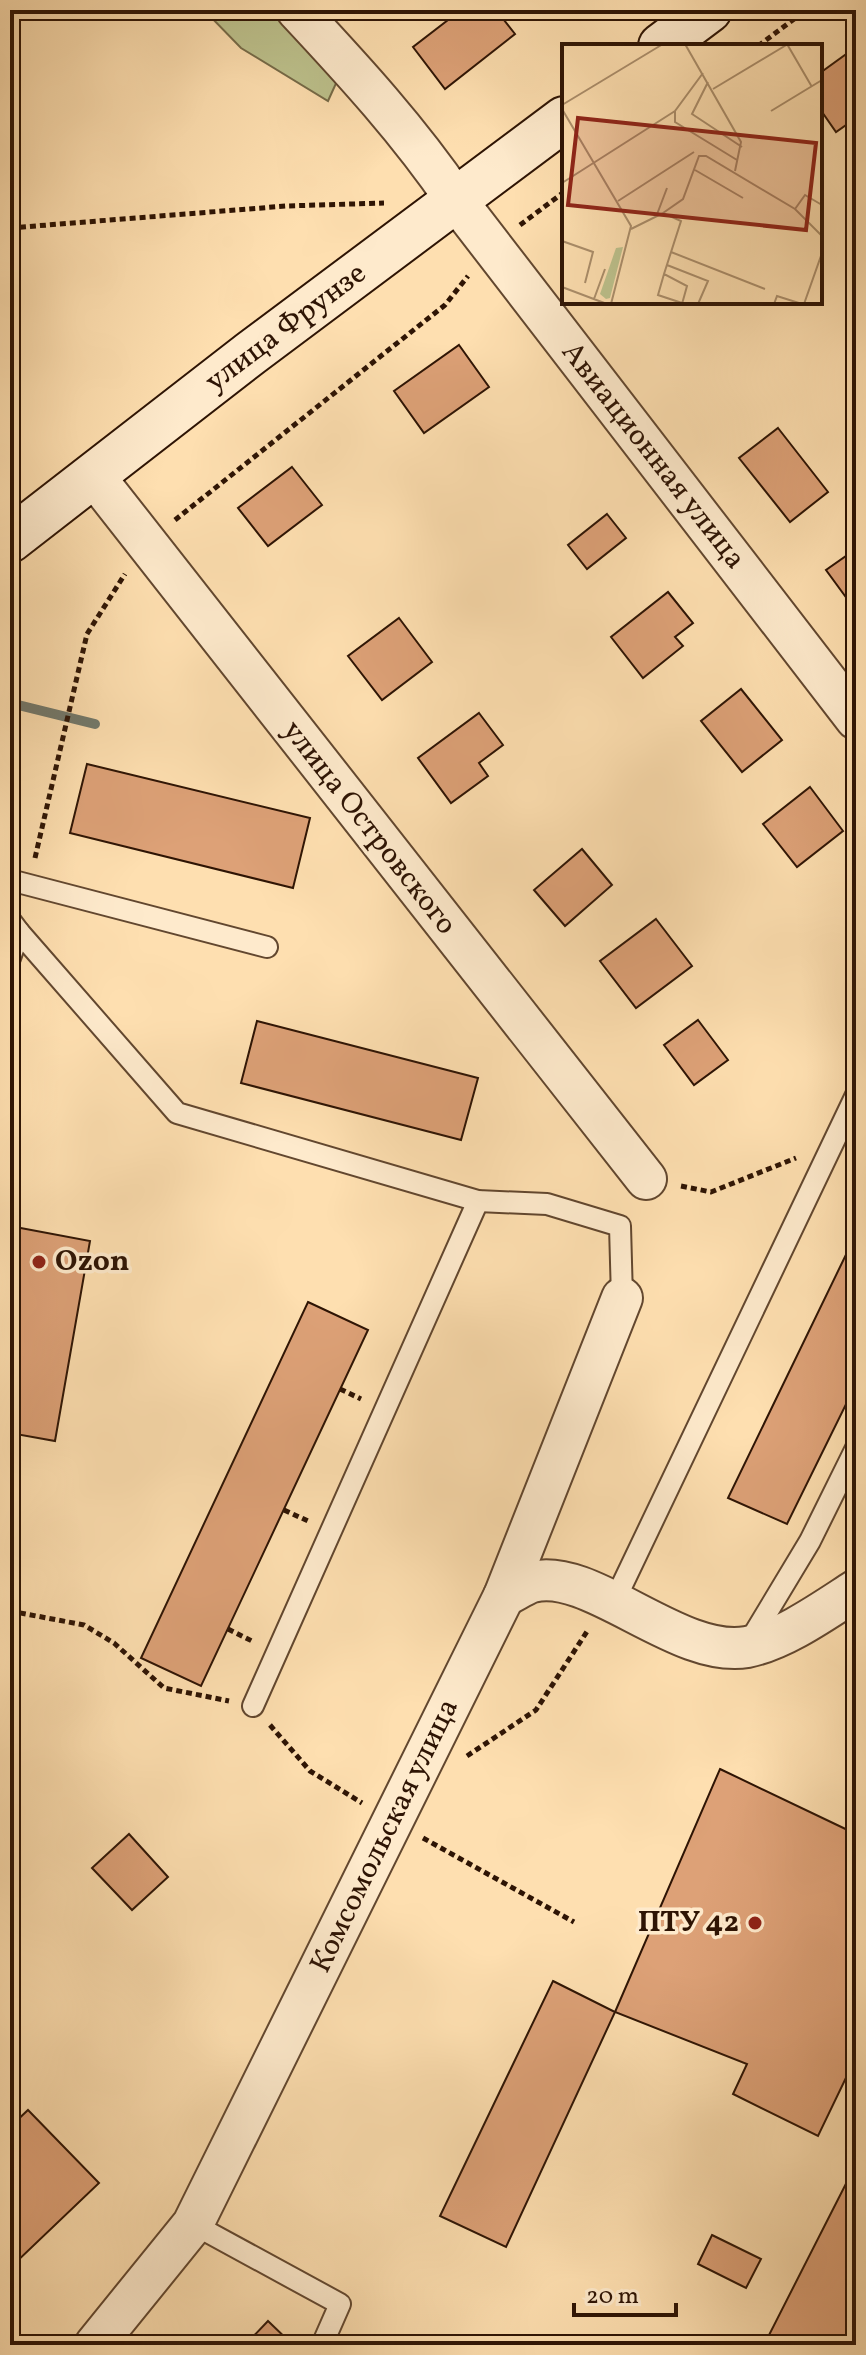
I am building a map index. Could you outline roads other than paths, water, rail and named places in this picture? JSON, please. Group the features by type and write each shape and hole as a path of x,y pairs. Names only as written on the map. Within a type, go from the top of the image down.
{"main road":[{"path":"664,44 709,10"},
{"name":"улица Фрунзе","path":"10,540 562,120"}],"street":[{"name":"Авиационная улица","path":"297,10 376,95 424,155 856,719"},
{"name":"улица Островского","path":"94,476 646,1179"},
{"name":"Комсомольская улица","path":"95,2345 193,2224 504,1596 622,1298"},
{"path":"504,1596 532,1582 564,1581 706,1644 746,1647 798,1627 856,1590"}],"lane":[{"path":"20,883 267,947"},
{"path":"10,958 14,926"},
{"path":"14,926 177,1113 478,1201 547,1204 620,1226 622,1298"},
{"path":"613,1604 856,1095"},
{"path":"253,1706 478,1201"},
{"path":"746,1647 810,1541 856,1448"},
{"path":"193,2224 340,2304 322,2345"}],"waterway":[{"path":"10,703 95,724"}],"place":[{"name":"Ozon","path":"39,1262"},
{"name":"ПТУ 42","path":"755,1923"}]}
